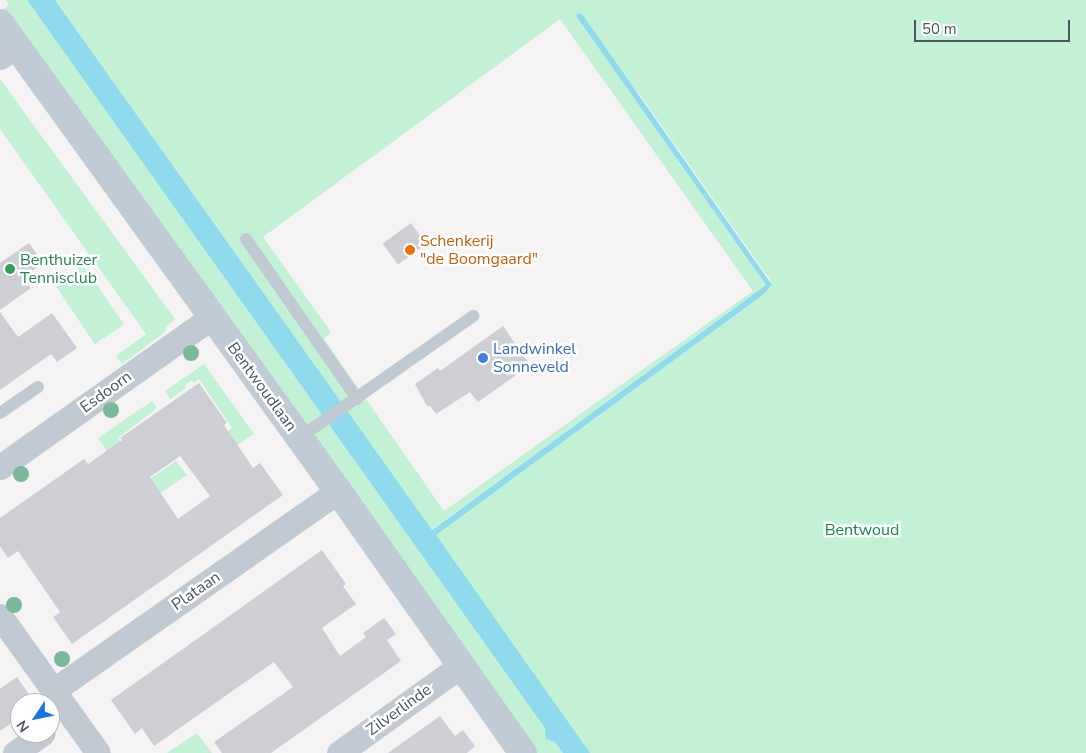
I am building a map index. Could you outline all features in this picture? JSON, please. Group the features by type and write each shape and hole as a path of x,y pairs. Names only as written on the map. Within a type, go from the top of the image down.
{"main road":[{"name":"Bentwoudlaan","path":"0,22 8,51 212,317 338,491 522,753"}],"street":[{"name":"Esdoorn","path":"0,467 212,317"},
{"name":"Plataan","path":"54,690 338,491"},
{"path":"0,616 55,693"},
{"name":"Zilverlinde","path":"339,753 460,666"},
{"path":"60,721 98,753"},
{"path":"15,753 29,743"}],"lane":[{"path":"246,239 354,401"},
{"path":"299,438 473,316"},
{"path":"0,413 38,387"}],"green space":[{"name":"Bentwoud","path":"6,0 27,0 429,564 435,535 764,294 771,287 770,280 640,95 576,16 766,285 431,530 55,0 1086,0 1086,753 534,753 3,9 9,5","holes":["560,19 753,291 444,511 324,339 331,332 263,237"]},
{"path":"0,79 175,319 167,326 164,333 122,364 116,356 146,334 0,129"},
{"path":"83,264 124,325 95,344 54,284"},
{"path":"204,364 254,434 220,456 220,437 232,428 199,379 194,383 192,380 185,385 186,388 170,399 165,391"},
{"path":"152,401 157,408 118,438 148,480 176,461 187,475 156,496 109,454 98,438"},
{"path":"197,733 212,753 167,753"}],"water":[{"path":"27,0 55,0 432,530 766,285 576,16 578,13 582,14 772,285 764,294 436,535 590,753 563,753 555,742 546,739 545,728"}],"building":[{"path":"411,223 426,244 398,265 383,244"},
{"path":"29,243 43,263 23,278 31,288 0,310 0,263"},
{"path":"0,312 18,337 52,313 77,348 57,362 51,354 0,390"},
{"path":"503,326 530,365 478,402 470,392 436,414 431,407 427,406 415,384 438,368 440,371"},
{"path":"199,383 227,423 224,425 253,468 260,463 283,495 72,644 53,617 60,612 18,551 8,558 0,546 0,518 84,459 88,464 122,440 120,438","holes":["180,456 210,496 178,519 150,477"]},
{"path":"322,550 346,584 343,586 356,604 322,628 340,656 366,637 363,633 384,618 396,634 387,640 401,661 271,753 222,753 214,742 293,687 274,662 154,746 142,728 135,734 111,700"},
{"path":"17,677 28,693 10,693 10,724 0,731 0,689"},
{"path":"440,716 455,736 463,730 475,746 467,753 388,753"}],"place":[{"name":"Schenkerij \"de Boomgaard\"","path":"410,250"},
{"name":"Benthuizer Tennisclub","path":"10,269"},
{"name":"Landwinkel Sonneveld","path":"483,358"}]}
